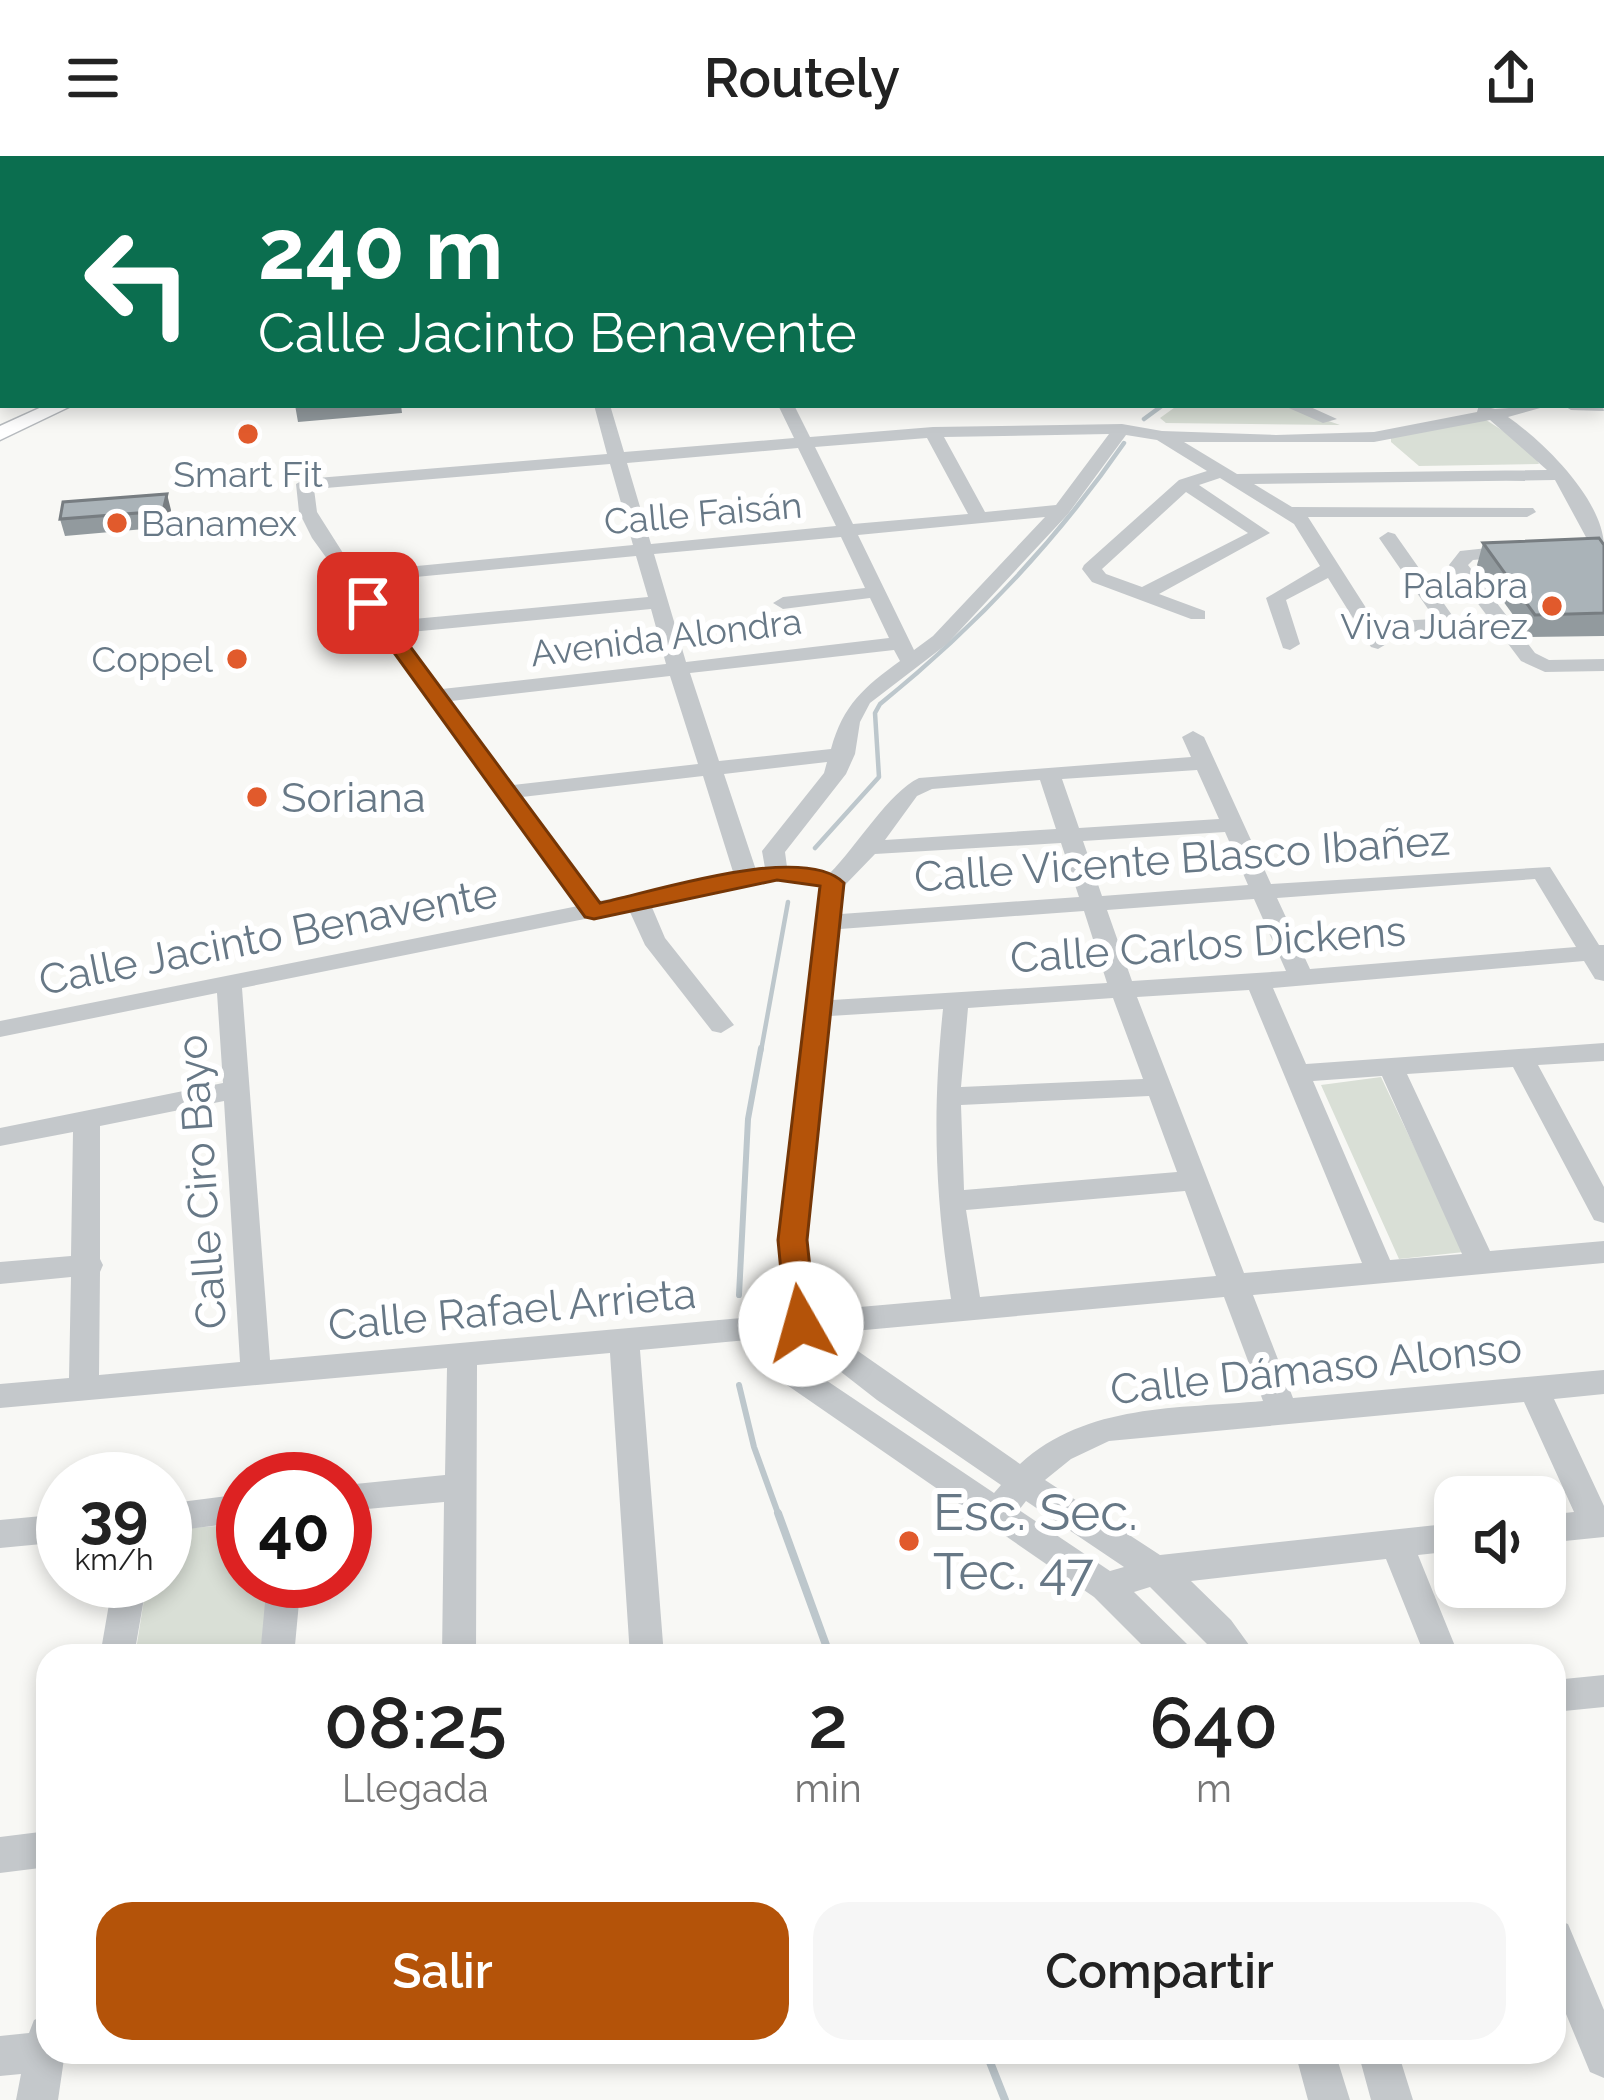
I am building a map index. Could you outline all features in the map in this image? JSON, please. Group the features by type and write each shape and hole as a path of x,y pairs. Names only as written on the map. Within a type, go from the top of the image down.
{"main road":[{"path":"0,434 56,408"}],"street":[{"path":"603,408 678,669 747,878"},
{"path":"787,408 906,653"},
{"path":"1298,408 1321,416 1339,408"},
{"path":"1198,614 1091,574 1091,569 1185,484 1394,455 1482,409 1534,443 1594,532 1595,545 1478,553 1467,555 1458,565 1515,644 1545,666 1604,665"},
{"path":"594,911 349,578 313,524 305,484 802,440 1122,429 1559,475"},
{"path":"777,873 773,850 836,775 849,722 862,700 906,653 940,640 1062,510 1122,429"},
{"path":"933,432 980,519"},
{"path":"1162,436 1291,512 1309,528 1374,635 1475,623"},
{"path":"1144,594 1261,533 1185,484"},
{"path":"1580,509 1604,509"},
{"name":"Calle Faisán","path":"349,578 1062,510"},
{"path":"1291,512 1527,512"},
{"path":"1388,538 1449,626"},
{"path":"1290,644 1276,598 1333,568"},
{"path":"783,603 876,592"},
{"path":"386,628 659,602"},
{"name":"Avenida Alondra","path":"438,696 678,669 906,653"},
{"path":"1193,737 1301,977"},
{"path":"506,792 844,754"},
{"path":"1164,1644 1106,1587 782,1366 773,1348 788,1325 792,1240 832,883 868,848 909,791 944,781 1207,763"},
{"path":"1049,774 1122,989 1282,1411"},
{"path":"868,848 1232,825"},
{"name":"Calle Vicente Blasco Ibañez","path":"828,922 1542,872 1599,960"},
{"name":"Calle Jacinto Benavente","path":"0,1029 229,992 747,878 777,873 816,875 832,883"},
{"path":"638,902 654,940 721,1025"},
{"name":"Calle Carlos Dickens","path":"817,1009 1599,960"},
{"path":"1258,981 1379,1271"},
{"path":"0,1048 229,992"},
{"name":"Calle Ciro Bayo","path":"229,992 256,1374"},
{"path":"956,1002 947,1097 950,1201 968,1312"},
{"path":"1297,1073 1604,1052"},
{"path":"1521,1058 1604,1214"},
{"path":"1390,1066 1480,1263"},
{"path":"947,1097 1158,1087"},
{"path":"0,1137 238,1089"},
{"path":"84,1389 87,1119"},
{"path":"950,1201 1194,1180"},
{"name":"Calle Rafael Arrieta","path":"0,1396 1604,1252"},
{"path":"0,1273 88,1265"},
{"path":"788,1325 1158,1570 1231,1644"},
{"path":"624,1341 646,1644"},
{"path":"459,1644 462,1357"},
{"name":"Calle Dámaso Alonso","path":"997,1513 1021,1481 1060,1447 1088,1433 1604,1382"},
{"path":"1534,1389 1600,1523 1566,1526"},
{"path":"372,1495 461,1487"},
{"path":"0,1534 36,1531"},
{"path":"1106,1587 1158,1570 1434,1539"},
{"path":"1396,1543 1437,1644"},
{"path":"119,1644 125,1608"},
{"path":"278,1644 281,1608"},
{"path":"1566,1695 1604,1691"},
{"path":"0,1855 36,1851"},
{"path":"1566,1967 1604,2057"},
{"path":"0,2056 36,2046"},
{"path":"37,2100 43,2064"},
{"path":"1318,2064 1329,2100"},
{"path":"1382,2064 1392,2100"}],"shaded area":[{"path":"1174,408 1292,408 1340,425 1166,423 1160,418"},
{"path":"1483,418 1530,448 1539,464 1419,466 1391,442 1391,438"},
{"path":"1381,1077 1464,1252 1399,1259 1321,1085"},
{"path":"216,1526 216,1608 266,1608 261,1644 137,1644 143,1608 192,1608 192,1528"}],"building":[{"path":"167,494 163,511 60,519 63,502"},
{"path":"1599,538 1604,545 1604,613 1535,615 1483,543"}],"waterway":[{"path":"1144,419 1159,408"},
{"path":"815,848 879,777 875,713 880,704 1011,582 1124,443"},
{"path":"761,1051 788,902"},
{"path":"739,1295 748,1119 761,1048"},
{"path":"739,1385 754,1447 779,1516"},
{"path":"778,1513 826,1644"},
{"path":"991,2064 1005,2100"}],"place":[{"name":"Smart Fit","path":"248,434"},
{"name":"Banamex","path":"117,523"},
{"name":"Palabra Viva Juárez","path":"1552,606"},
{"name":"Coppel","path":"237,659"},
{"name":"Soriana","path":"257,797"},
{"name":"Esc. Sec. Tec. 47","path":"909,1541"}],"route":[{"path":"368,603 594,911 777,873 816,875 832,883 792,1240 801,1324"}]}
